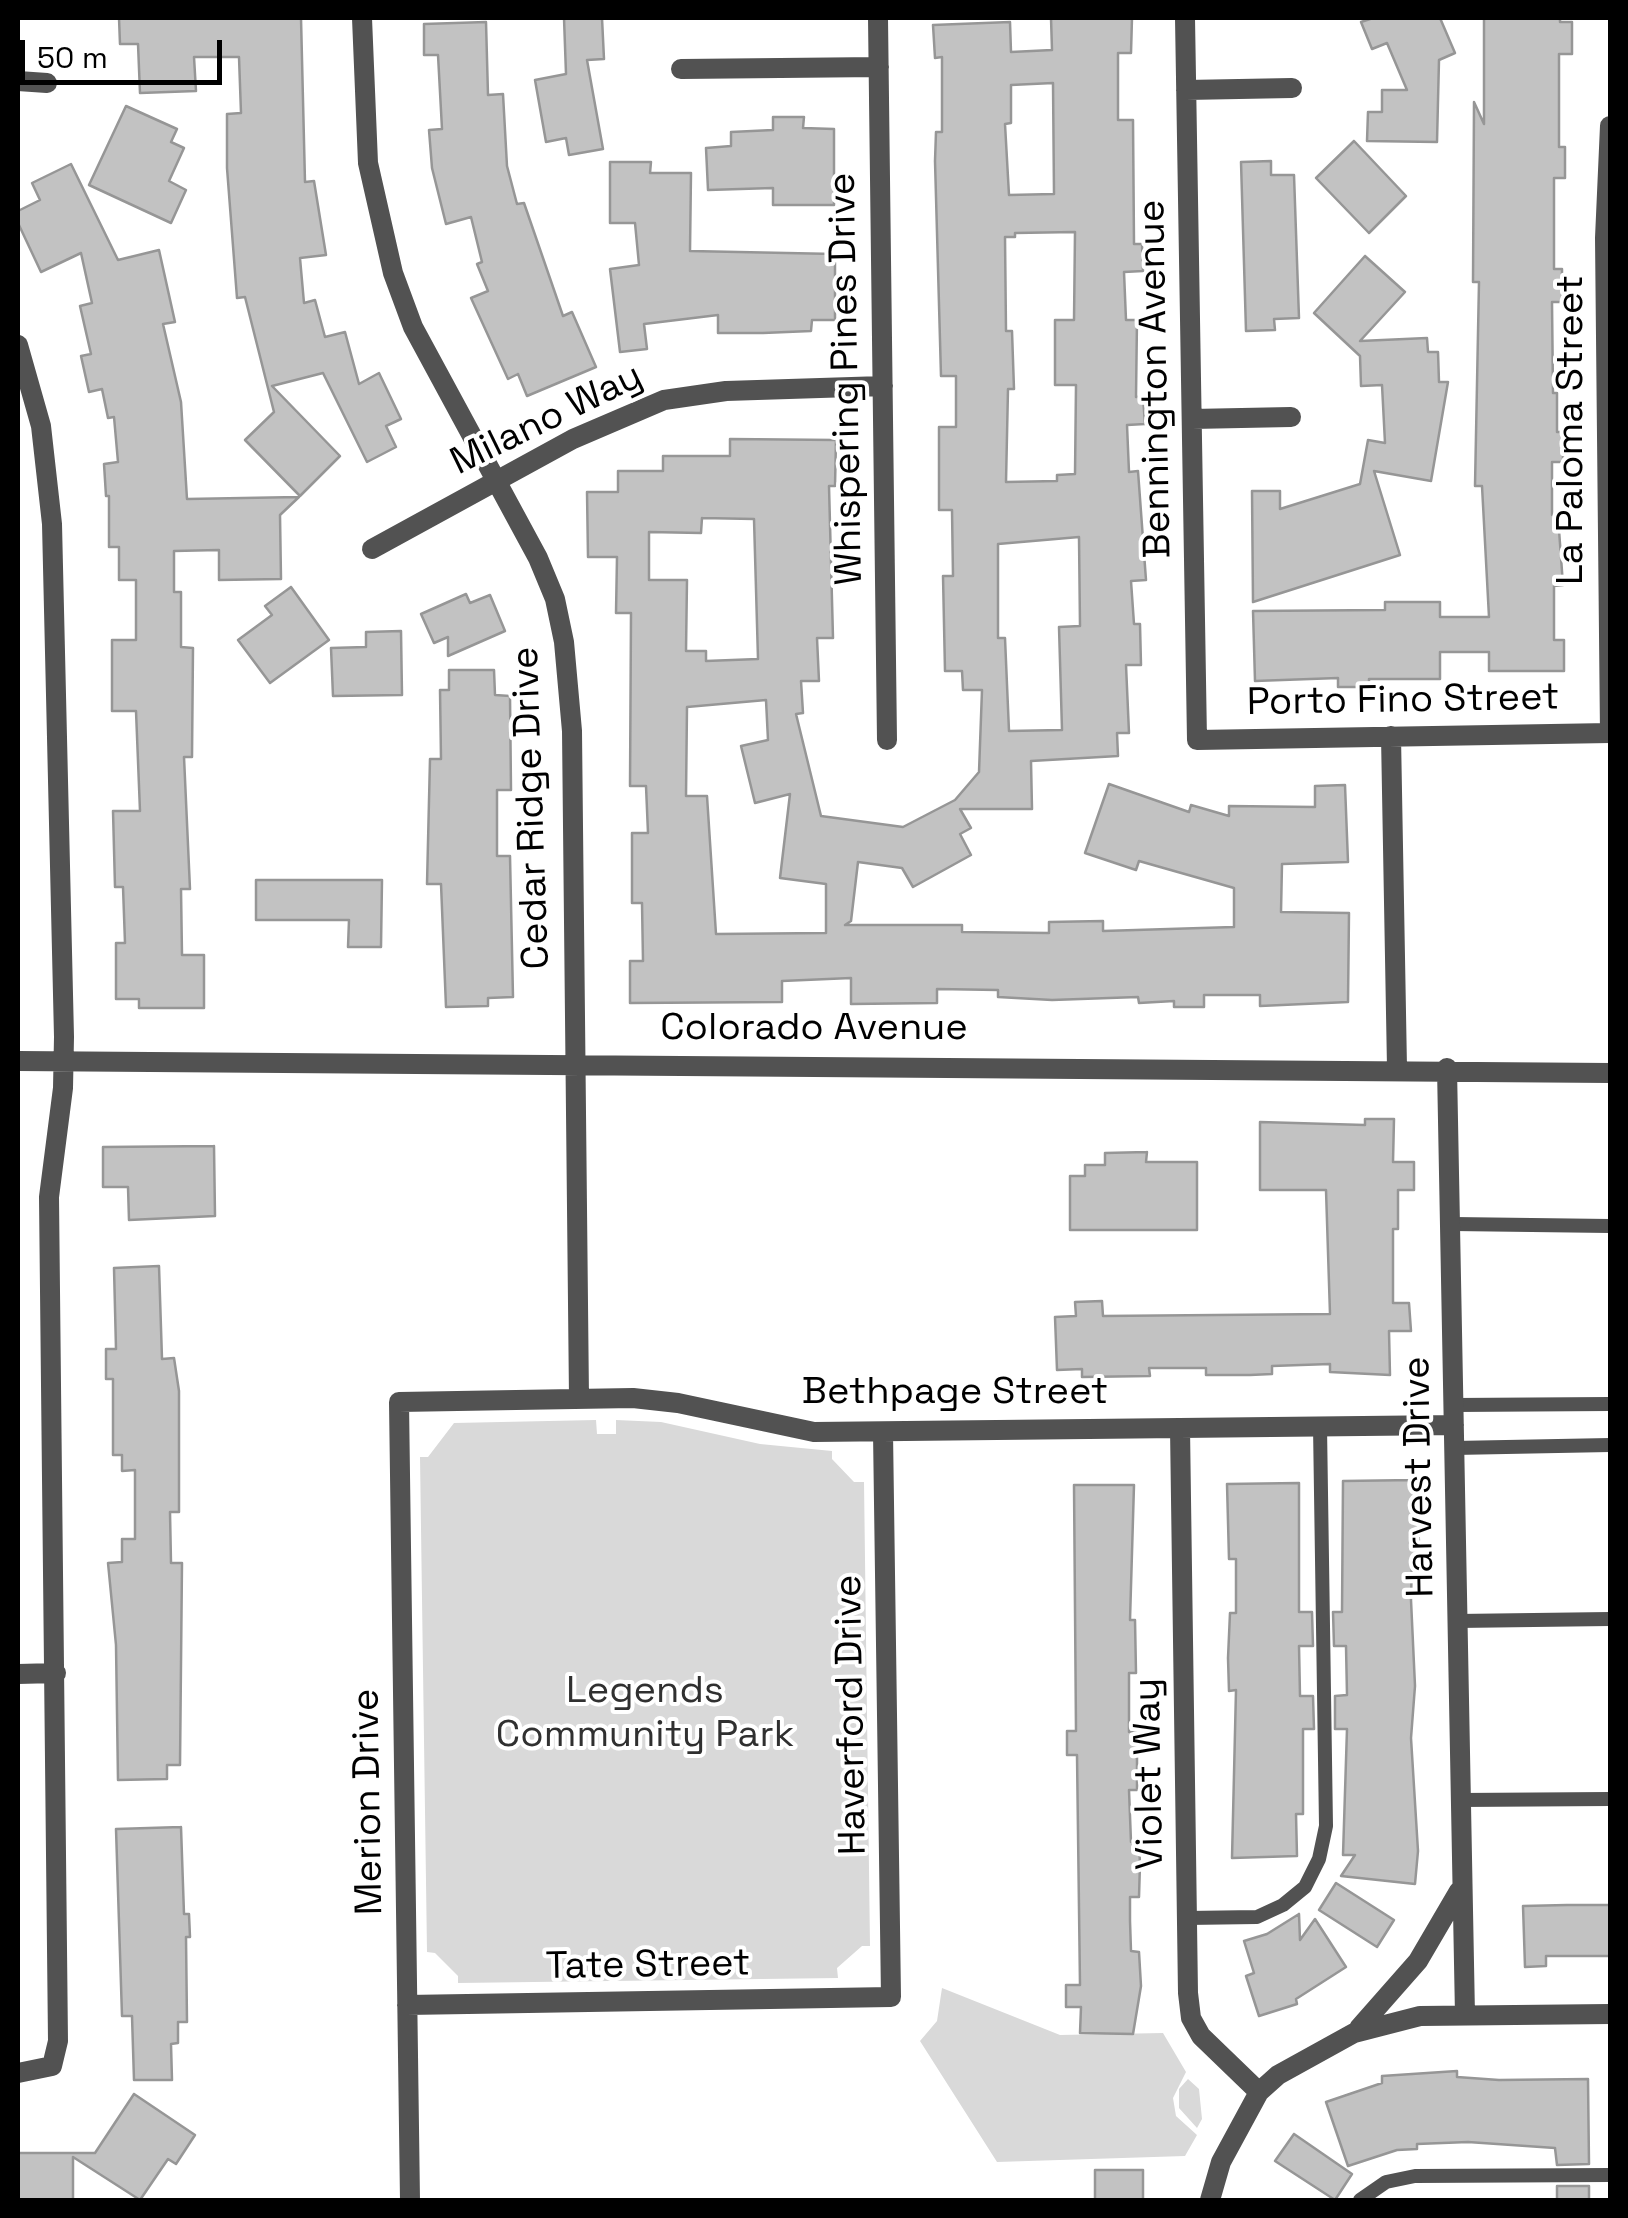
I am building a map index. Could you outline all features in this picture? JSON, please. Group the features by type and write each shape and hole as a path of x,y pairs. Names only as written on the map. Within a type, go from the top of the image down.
{"street":[{"name":"Cedar Ridge Drive","path":"362,18 368,163 393,273 413,327 555,599 570,685 579,1398"},
{"name":"Whispering Pines Drive","path":"878,18 886,740"},
{"name":"Bennington Avenue","path":"1185,18 1197,740"},
{"path":"681,69 879,67"},
{"path":"18,81 47,84"},
{"path":"1186,90 1292,88"},
{"name":"La Paloma Street","path":"1610,126 1605,238 1610,733"},
{"path":"18,345 41,426 51,507 64,1061 48,1197 58,2041 52,2066 18,2073"},
{"name":"Milano Way","path":"372,549 622,415 664,400 726,391 883,386"},
{"path":"1192,419 1291,417"},
{"name":"Porto Fino Street","path":"1197,740 1610,733"},
{"path":"1391,736 1397,1068"},
{"name":"Colorado Avenue","path":"18,1061 1447,1068 1610,1073"},
{"name":"Harvest Drive","path":"1447,1068 1453,1224 1465,2014"},
{"name":"Bethpage Street","path":"399,1402 579,1398 678,1403 804,1431 883,1432 1320,1426 1454,1415"},
{"name":"Merion Drive","path":"399,1402 410,2200"},
{"name":"Violet Way","path":"1180,1428 1191,2018 1214,2052 1259,2092"},
{"name":"Haverford Drive","path":"883,1432 890,1998"},
{"path":"18,1674 56,1673"},
{"path":"1354,2032 1418,1961 1462,1884"},
{"name":"Tate Street","path":"408,2006 890,1998"},
{"path":"1210,2200 1226,2150 1259,2092 1278,2074 1354,2032 1396,2020 1465,2014 1610,2014"}],"lane":[{"path":"1453,1224 1610,1226"},
{"path":"1454,1415 1610,1404"},
{"path":"1187,1918 1257,1917 1284,1905 1305,1887 1320,1858 1326,1826 1320,1426"},
{"path":"1454,1448 1610,1444"},
{"path":"1457,1621 1610,1619"},
{"path":"1460,1800 1610,1798"},
{"path":"1360,2200 1386,2182 1414,2176 1610,2174"}],"green space":[{"name":"Legends Community Park","path":"596,1420 597,1434 616,1434 616,1420 661,1422 760,1444 832,1451 832,1459 854,1482 864,1482 870,1946 862,1946 837,1968 838,1978 458,1983 458,1976 435,1953 427,1952 420,1457 428,1457 454,1423"},
{"path":"942,1988 1060,2035 1163,2033 1186,2072 1173,2098 1176,2116 1197,2135 1185,2156 997,2162 920,2041 937,2021"},
{"path":"1188,2079 1199,2089 1202,2119 1197,2128 1179,2108 1179,2089"}],"building":[{"path":"119,18 301,18 305,182 314,181 326,255 300,258 304,303 315,300 325,337 345,332 359,384 379,373 401,419 386,426 396,447 367,462 323,373 272,386 340,456 300,496 245,440 274,412 245,297 237,298 227,114 241,113 239,57 194,57 196,91 140,93 138,44 120,44"},
{"path":"564,18 602,18 604,59 587,60 603,149 569,155 566,138 546,142 535,80 566,74"},
{"path":"1051,18 1132,18 1131,53 1118,53 1118,120 1133,120 1134,244 1142,244 1143,271 1124,272 1126,320 1137,320 1136,397 1143,397 1145,424 1127,425 1129,472 1138,471 1146,580 1131,581 1134,624 1140,624 1141,665 1126,665 1129,733 1117,733 1118,756 1031,761 1032,809 960,809 971,828 960,834 971,855 913,887 902,868 858,862 851,921 845,925 962,925 962,932 1049,933 1049,922 1103,921 1103,931 1234,927 1234,888 1139,861 1136,870 1085,853 1109,784 1189,812 1191,805 1229,816 1229,806 1315,807 1315,786 1345,785 1348,862 1282,864 1281,912 1349,913 1348,1002 1260,1006 1260,995 1204,995 1204,1007 1174,1007 1174,1001 1139,1003 1138,997 1052,1000 998,997 998,990 937,989 937,1003 851,1004 851,978 782,981 782,1002 630,1003 630,961 643,961 642,903 632,903 632,833 648,833 646,786 630,786 631,613 616,613 617,557 588,557 587,492 618,492 618,471 663,471 663,456 730,456 730,439 836,440 835,486 829,486 833,638 817,638 819,681 801,681 803,713 796,714 821,816 903,827 955,800 979,772 982,690 963,690 962,671 945,671 943,576 953,576 952,510 939,510 939,427 956,427 956,376 941,376 935,161 936,132 942,132 942,57 935,58 933,25 1010,22 1011,52 1052,50","holes":["1053,83 1054,194 1009,195 1005,124 1011,123 1011,85","1075,232 1074,320 1055,320 1055,385 1076,385 1075,474 1057,475 1057,481 1006,482 1008,389 1014,389 1012,331 1006,331 1005,237 1015,237 1015,233","702,518 754,519 758,659 706,661 706,651 686,651 687,580 649,580 649,532 701,533","1079,537 1080,626 1059,627 1062,730 1009,731 1005,638 998,638 998,544","766,700 768,740 741,746 755,803 790,794 780,878 826,884 826,933 716,934 707,796 686,796 687,707"]},
{"path":"1373,18 1440,18 1455,53 1439,60 1437,142 1367,141 1368,112 1382,112 1382,90 1407,90 1387,43 1372,49 1361,22"},
{"path":"1484,18 1560,18 1560,22 1572,22 1572,54 1559,54 1559,147 1565,147 1565,178 1554,178 1554,269 1562,269 1562,302 1552,302 1553,393 1557,393 1557,432 1563,432 1563,462 1552,462 1552,515 1558,516 1563,585 1554,586 1554,640 1564,640 1564,671 1489,671 1489,652 1440,652 1440,679 1369,679 1369,687 1338,687 1338,678 1255,681 1253,611 1385,610 1385,602 1440,602 1440,617 1489,617 1482,486 1475,486 1479,282 1473,282 1474,102 1484,124"},
{"path":"486,22 488,95 503,94 507,166 517,204 524,203 563,316 572,312 596,367 527,396 518,374 508,379 471,298 488,291 477,264 482,262 471,217 446,224 432,168 429,130 442,129 438,55 424,55 424,24"},
{"path":"126,106 177,129 171,142 184,148 169,181 186,190 171,223 89,185"},
{"path":"773,117 804,117 803,128 834,129 834,205 773,205 773,188 708,190 706,148 731,146 731,132 773,130"},
{"path":"1354,141 1406,196 1369,233 1316,178"},
{"path":"1271,161 1271,175 1294,175 1299,318 1274,319 1275,330 1246,331 1241,162"},
{"path":"610,162 651,162 650,173 691,173 690,251 835,254 835,320 812,320 811,331 763,333 718,333 718,315 644,324 647,349 620,352 610,269 639,265 635,223 610,223"},
{"path":"71,164 118,260 159,250 175,322 163,324 181,402 187,499 299,497 280,515 281,579 219,580 219,550 174,551 174,592 181,592 181,647 193,648 192,757 184,757 190,889 181,889 182,955 204,955 204,1008 139,1008 139,999 116,999 116,943 125,943 123,887 115,887 113,811 140,811 136,711 112,711 112,640 136,640 136,580 119,580 119,547 109,547 109,496 104,464 118,462 114,417 108,418 102,389 89,392 81,356 91,354 80,306 92,303 81,253 41,272 18,223 18,211 40,200 32,183"},
{"path":"1365,256 1405,292 1360,341 1427,338 1428,352 1438,352 1439,382 1448,382 1431,481 1374,471 1400,555 1253,602 1252,491 1280,491 1280,509 1360,484 1368,440 1385,443 1382,385 1361,386 1360,356 1314,313"},
{"path":"291,587 329,640 270,683 238,640 272,615 265,606"},
{"path":"466,594 470,603 490,595 505,631 448,656 448,637 434,643 421,614"},
{"path":"401,631 402,695 333,696 331,648 366,647 366,632"},
{"path":"449,670 494,670 495,695 510,696 511,790 497,790 497,856 510,856 513,997 488,998 488,1006 446,1007 441,884 427,884 430,759 441,759 440,690 449,690"},
{"path":"256,880 382,880 381,947 348,947 349,920 256,920"},
{"path":"1365,1119 1394,1119 1393,1162 1414,1162 1414,1190 1398,1190 1398,1229 1393,1229 1393,1303 1409,1303 1411,1331 1389,1331 1390,1375 1330,1372 1330,1364 1272,1366 1272,1374 1250,1375 1206,1375 1206,1368 1149,1368 1150,1376 1082,1377 1082,1369 1057,1370 1055,1317 1076,1316 1075,1302 1102,1301 1103,1316 1330,1314 1326,1190 1260,1190 1260,1122 1365,1125"},
{"path":"214,1146 215,1216 129,1220 128,1187 103,1187 103,1147"},
{"path":"1147,1152 1146,1162 1197,1162 1197,1230 1070,1230 1070,1176 1085,1176 1085,1165 1105,1165 1105,1153"},
{"path":"159,1266 162,1359 174,1358 179,1391 179,1512 170,1512 171,1563 182,1563 180,1765 167,1765 167,1779 118,1780 116,1645 108,1563 122,1562 122,1539 135,1539 135,1470 122,1471 122,1455 113,1455 113,1379 106,1379 106,1349 116,1349 114,1268"},
{"path":"1415,1480 1420,1557 1412,1557 1411,1600 1415,1686 1411,1738 1418,1851 1415,1884 1341,1876 1355,1855 1343,1855 1347,1729 1335,1729 1335,1696 1347,1695 1346,1646 1334,1646 1333,1612 1342,1612 1343,1481"},
{"path":"1299,1483 1299,1612 1312,1612 1313,1646 1299,1646 1300,1696 1313,1696 1314,1729 1303,1729 1303,1814 1296,1814 1297,1856 1232,1858 1236,1690 1229,1691 1228,1658 1230,1613 1236,1613 1236,1559 1229,1559 1227,1484"},
{"path":"1074,1485 1134,1485 1130,1620 1135,1620 1136,1673 1129,1673 1129,1732 1137,1732 1137,1790 1129,1790 1131,1842 1139,1842 1140,1864 1139,1897 1130,1897 1130,1921 1131,1951 1139,1952 1141,1986 1133,2034 1080,2033 1081,2007 1066,2007 1066,1985 1080,1985 1077,1755 1067,1755 1067,1731 1076,1731"},
{"path":"181,1827 184,1914 189,1914 190,1937 186,1937 187,2022 178,2022 178,2043 171,2044 172,2080 134,2080 132,2016 122,2016 116,1829"},
{"path":"1336,1883 1394,1920 1377,1947 1319,1910"},
{"path":"1610,1905 1610,1956 1546,1956 1546,1966 1525,1967 1523,1906"},
{"path":"1299,1914 1300,1940 1315,1919 1346,1967 1296,1999 1297,2004 1259,2016 1246,1976 1254,1973 1244,1941 1267,1934"},
{"path":"1457,2071 1457,2077 1499,2080 1588,2079 1589,2164 1557,2165 1555,2148 1468,2142 1417,2144 1417,2149 1397,2150 1348,2166 1326,2102 1382,2083 1382,2076"},
{"path":"134,2094 195,2135 176,2164 168,2159 140,2200 73,2157 73,2200 18,2200 18,2153 95,2153"},
{"path":"1294,2134 1352,2174 1335,2200 1275,2161"},
{"path":"1095,2170 1143,2170 1143,2200 1095,2200"},
{"path":"1557,2186 1589,2186 1589,2200 1557,2200"}]}
